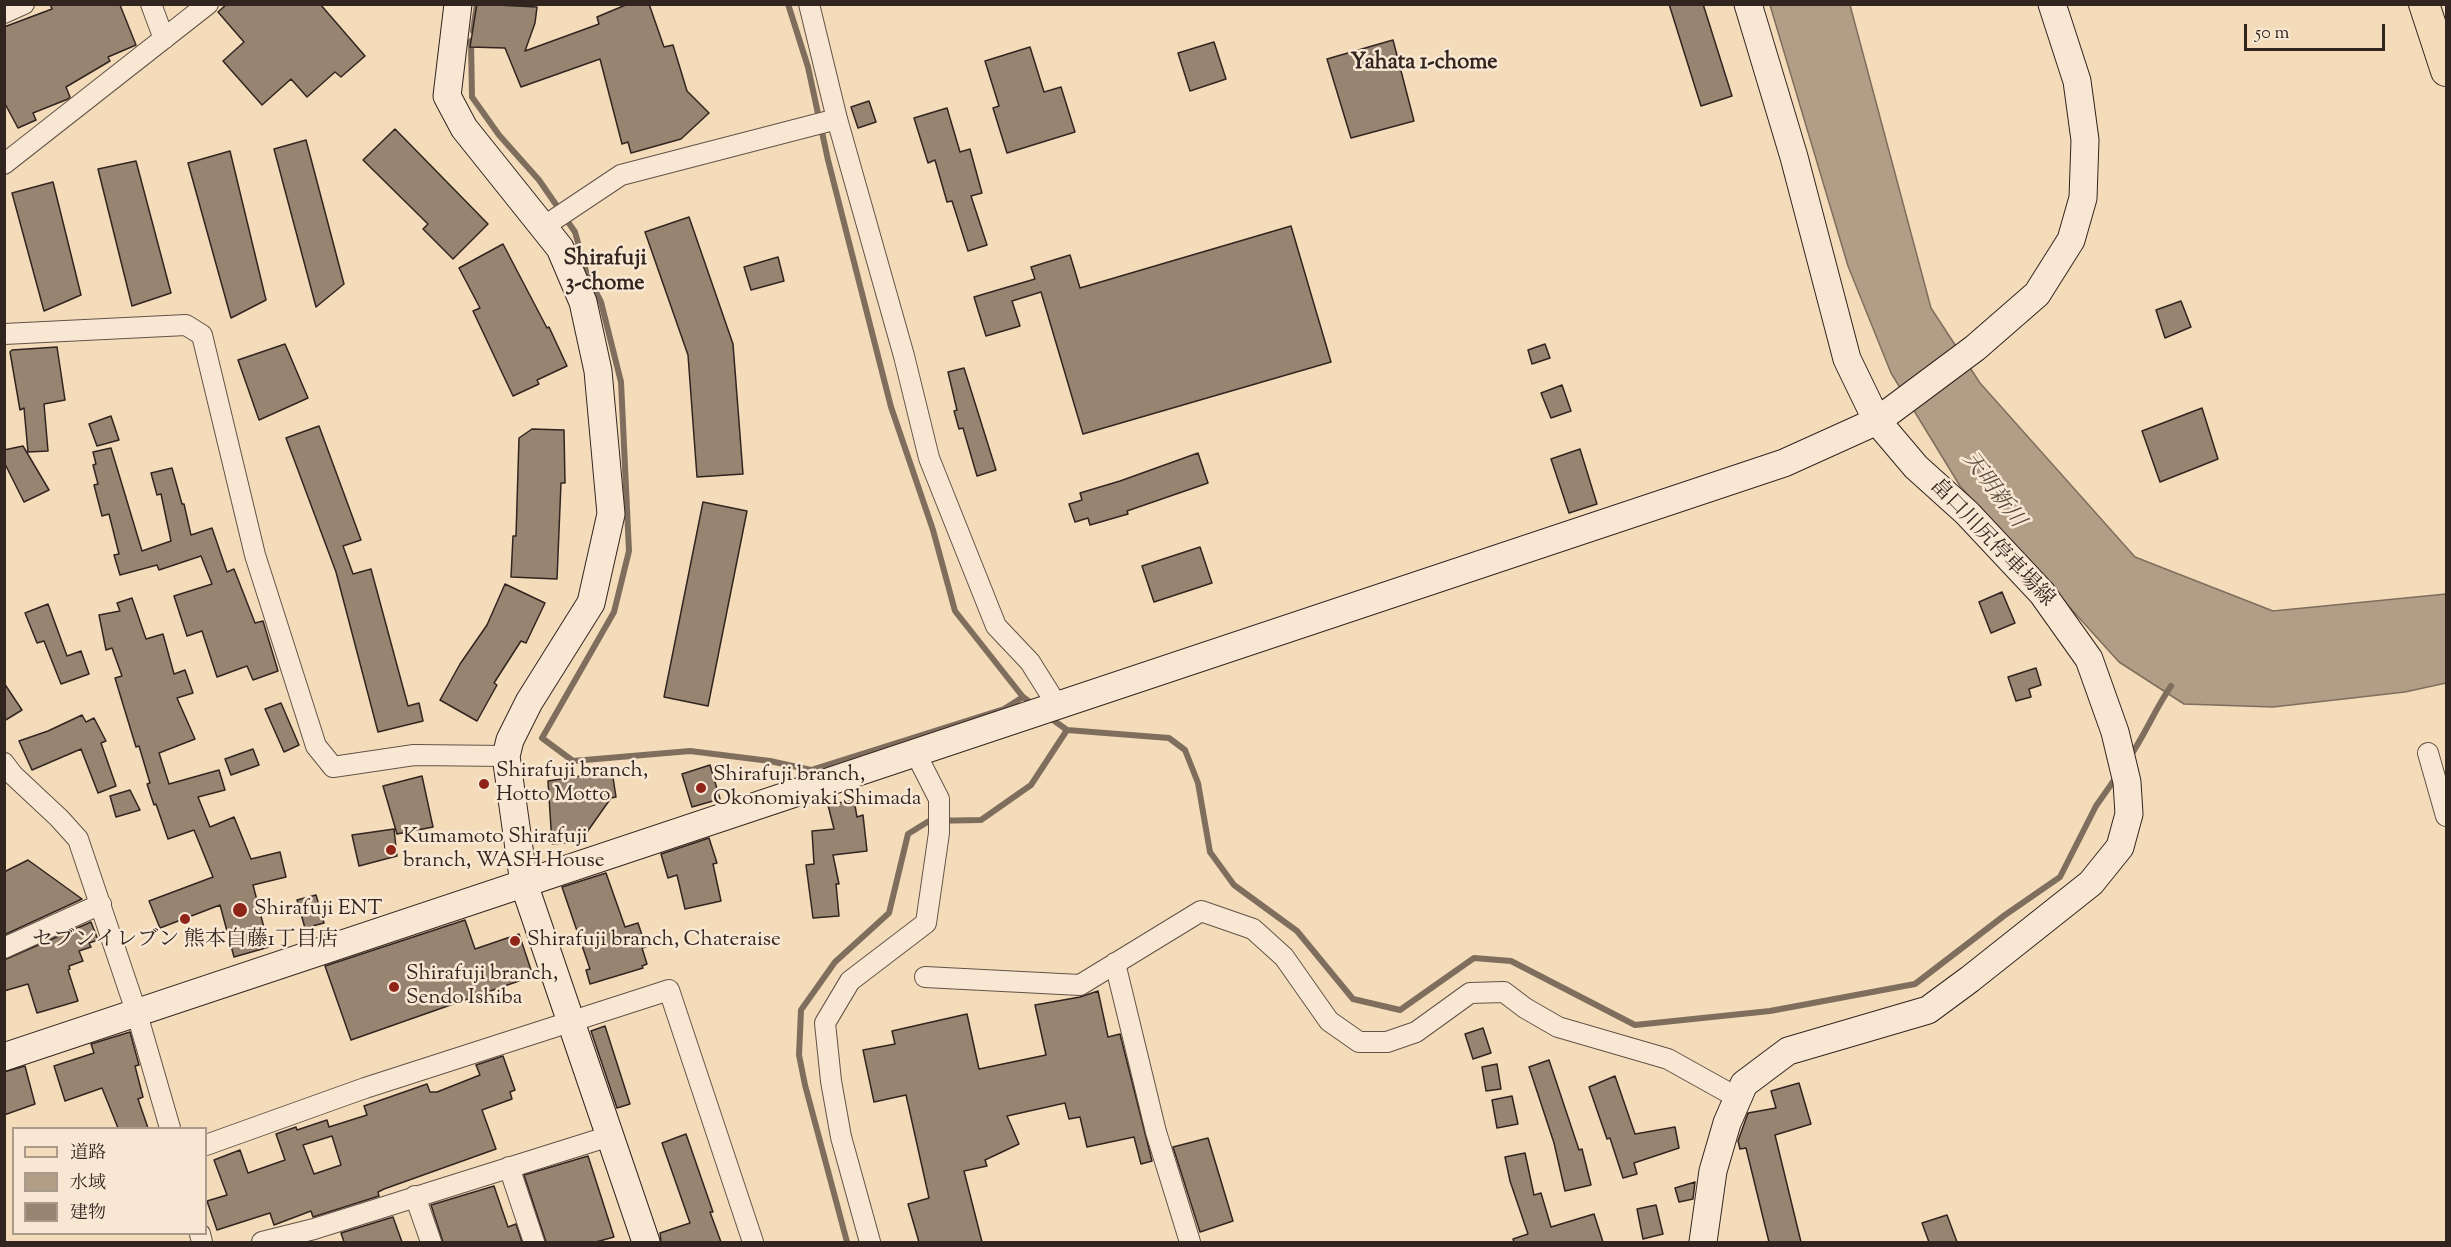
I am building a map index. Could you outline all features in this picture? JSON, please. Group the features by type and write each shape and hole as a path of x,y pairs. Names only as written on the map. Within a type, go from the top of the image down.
{"main road":[{"path":"2424,4 2446,71"}],"street":[{"path":"4,12 24,4"},
{"path":"151,4 164,39"},
{"path":"7,155 208,4"},
{"path":"458,4 447,96 464,128 560,248 583,302 598,371 611,514 591,603 529,702 510,740 506,756 524,884 646,1242"},
{"path":"810,4 837,119 904,356 929,458 996,626 1030,662 1057,705"},
{"name":"畠口川尻停車場線","path":"1702,1242 1713,1171 1727,1123 1744,1084 1788,1051 1928,1010 2091,883 2120,847 2129,814 2127,782 2115,732 2089,660 2042,593 1967,513 1916,467 1887,413 1847,359 1794,156 1748,4"},
{"path":"4,1057 1784,463 1887,413 1975,348 2037,294 2071,240 2083,198 2085,140 2077,81 2052,4"},
{"path":"543,227 621,175 837,119"},
{"path":"4,334 186,326 202,334 255,555 316,746 333,767 414,755 506,756"},
{"path":"870,1242 841,1137 831,1081 825,1023 850,981 926,923 939,833 939,799 915,752"},
{"path":"2428,753 2446,816"},
{"path":"4,763 13,775 60,818 78,840 137,1014 170,1127"},
{"path":"4,948 100,904"},
{"path":"925,977 1080,985 1201,911 1253,930 1284,957 1329,1021 1359,1042 1387,1042 1416,1032 1470,993 1504,992 1525,1008 1558,1027 1668,1059 1738,1098"},
{"path":"1115,963 1156,1132 1190,1242"},
{"path":"207,1145 365,1088 669,990 753,1242"},
{"path":"261,1242 316,1236 415,1196 609,1136"},
{"path":"509,1167 534,1242"},
{"path":"415,1196 431,1242"}],"water":[{"name":"天明新川","path":"1770,5 1850,5 1931,308 1980,383 2135,557 2273,611 2446,594 2446,683 2405,692 2273,707 2184,704 2119,662 1960,486 1891,373 1848,266"}],"building":[{"path":"50,4 120,5 136,45 108,57 110,61 66,87 70,97 68,99 33,113 36,120 18,128 4,102 4,27 52,9"},
{"path":"227,4 320,4 365,56 341,77 335,72 307,97 291,79 262,105 223,61 244,42 218,12"},
{"path":"477,4 537,7 535,23 525,51 599,24 597,17 628,4 649,4 664,47 673,45 687,91 709,113 681,139 631,153 628,142 622,144 600,59 521,87 505,48 470,47"},
{"path":"1669,4 1703,4 1732,96 1701,106"},
{"path":"1393,40 1414,121 1351,138 1327,59"},
{"path":"1214,42 1226,79 1190,91 1178,53"},
{"path":"1030,47 1044,92 1061,87 1075,132 1007,153 993,108 999,106 985,61"},
{"path":"869,101 876,122 858,128 851,107"},
{"path":"947,108 960,152 970,149 982,193 971,196 987,245 968,251 952,201 947,202 935,160 928,163 914,118"},
{"path":"395,129 488,224 453,259 423,229 428,224 363,160"},
{"path":"306,140 344,284 316,307 274,149"},
{"path":"230,151 266,300 231,318 188,163"},
{"path":"136,161 171,293 132,306 98,169"},
{"path":"53,182 81,295 44,311 12,193"},
{"path":"689,217 733,344 743,474 697,477 688,355 645,232"},
{"path":"1291,226 1331,362 1083,434 1041,292 1012,301 1020,326 986,336 974,297 1035,279 1031,267 1070,255 1080,288"},
{"path":"503,244 547,328 549,327 567,366 537,380 539,384 513,396 473,311 480,308 459,268"},
{"path":"778,257 784,281 751,290 744,267"},
{"path":"2181,301 2191,327 2165,338 2156,310"},
{"path":"285,344 308,398 259,420 238,360"},
{"path":"1545,344 1550,358 1532,364 1528,350"},
{"path":"57,347 65,400 44,404 48,451 28,452 24,408 20,410 10,352"},
{"path":"964,368 996,470 977,476 963,428 959,429 948,372"},
{"path":"1562,385 1571,411 1551,418 1541,393"},
{"path":"2202,408 2218,459 2160,482 2142,431"},
{"path":"111,416 119,440 97,446 89,424"},
{"path":"319,426 361,540 343,546 353,574 371,569 408,706 419,703 423,721 378,732 336,572 286,438"},
{"path":"532,429 564,430 565,483 561,483 557,579 511,577 513,536 516,536 519,438"},
{"path":"23,446 49,490 24,502 4,462 4,450"},
{"path":"111,448 142,551 171,541 161,494 157,495 151,473 172,468 191,535 212,528 227,572 234,569 255,623 263,621 278,671 253,680 247,666 217,677 202,631 187,636 174,596 212,584 201,556 159,570 157,565 120,575 114,555 119,554 109,514 102,516 94,485 98,484 93,465 96,464 93,452"},
{"path":"1580,449 1597,504 1569,513 1551,459"},
{"path":"1198,453 1208,483 1127,511 1128,514 1090,525 1088,518 1075,522 1069,504 1082,500 1080,493"},
{"path":"703,502 747,511 708,706 664,697"},
{"path":"1200,547 1212,583 1154,602 1142,566"},
{"path":"505,584 545,603 526,643 521,641 494,683 497,685 477,721 440,700 460,664 487,625"},
{"path":"2002,592 2015,623 1991,633 1979,602"},
{"path":"132,598 146,639 163,634 174,674 185,670 193,693 177,698 195,739 159,753 169,784 219,770 225,790 198,797 210,827 234,817 251,859 280,852 286,877 253,885 269,947 234,957 220,905 160,928 149,901 213,877 194,830 168,839 147,784 150,783 139,746 136,747 115,678 122,676 112,648 106,650 99,615 120,611 117,603"},
{"path":"48,604 67,656 81,651 89,674 61,684 44,641 37,643 25,613"},
{"path":"2036,668 2041,685 2029,689 2031,697 2016,701 2008,677"},
{"path":"4,683 22,710 4,721"},
{"path":"281,703 299,745 284,752 265,709"},
{"path":"82,715 86,722 94,718 106,741 101,743 116,786 98,793 81,749 32,770 19,741 48,731"},
{"path":"253,749 259,765 231,775 225,759"},
{"path":"710,765 720,799 692,807 682,774"},
{"path":"612,771 616,797 611,798 580,842 552,844 548,781"},
{"path":"422,776 433,827 397,834 383,786"},
{"path":"130,790 140,810 116,817 110,796"},
{"path":"854,800 857,817 863,815 867,851 833,855 839,884 836,884 839,916 813,918 806,865 814,864 812,831 834,829 828,805"},
{"path":"394,829 397,856 359,866 352,835"},
{"path":"709,838 717,863 713,864 721,901 685,909 677,875 668,878 661,854"},
{"path":"28,860 82,899 4,935 4,872"},
{"path":"606,873 625,927 638,923 646,947 642,948 647,964 642,966 643,968 590,984 586,970 590,969 562,887"},
{"path":"316,895 324,923 305,928 297,900"},
{"path":"465,920 475,949 519,934 533,976 351,1040 325,966"},
{"path":"91,922 98,940 89,943 91,947 79,951 83,961 69,966 68,970 78,1001 37,1013 28,984 4,991 4,960"},
{"path":"1098,991 1108,1037 1120,1034 1152,1161 1141,1164 1134,1137 1087,1147 1080,1117 1069,1119 1065,1103 1007,1116 1019,1144 985,1160 987,1166 964,1171 982,1242 919,1242 908,1204 929,1198 906,1095 874,1102 863,1050 895,1044 892,1031 967,1014 979,1069 1046,1055 1035,1005 1080,997"},
{"path":"605,1026 630,1104 617,1108 591,1031"},
{"path":"1483,1028 1491,1053 1473,1059 1465,1034"},
{"path":"130,1032 139,1065 135,1066 143,1097 138,1099 148,1127 118,1127 102,1088 65,1101 54,1066 94,1053 91,1044"},
{"path":"503,1056 515,1090 510,1092 512,1099 482,1110 496,1149 384,1189 378,1192 379,1196 313,1217 311,1211 274,1225 270,1213 217,1230 207,1201 227,1195 214,1160 240,1150 248,1173 285,1160 276,1134 327,1120 329,1127 367,1115 364,1106 427,1084 430,1092 437,1092 480,1075 476,1065","holes":["332,1136 341,1165 314,1174 303,1145"]},
{"path":"1549,1060 1579,1150 1582,1149 1591,1185 1565,1191 1554,1143 1529,1067"},
{"path":"1497,1064 1501,1089 1486,1091 1482,1067"},
{"path":"25,1066 35,1104 4,1115 4,1072"},
{"path":"1615,1076 1635,1134 1675,1127 1679,1148 1634,1163 1637,1174 1623,1178 1610,1138 1607,1139 1589,1087"},
{"path":"1799,1083 1811,1124 1775,1135 1801,1242 1769,1242 1746,1148 1740,1149 1738,1141 1748,1113 1776,1108 1771,1091"},
{"path":"1512,1096 1518,1124 1497,1128 1492,1100"},
{"path":"686,1134 721,1242 661,1242 660,1233 690,1223 662,1143"},
{"path":"1208,1138 1233,1221 1200,1232 1173,1147"},
{"path":"1525,1153 1534,1195 1541,1193 1551,1227 1594,1214 1603,1242 1514,1242 1513,1239 1528,1234 1510,1181 1505,1157"},
{"path":"588,1156 614,1237 596,1242 546,1242 524,1175"},
{"path":"1695,1182 1693,1199 1679,1202 1675,1188"},
{"path":"494,1186 508,1227 516,1224 522,1242 443,1242 431,1205"},
{"path":"1656,1205 1663,1234 1643,1239 1637,1209"},
{"path":"1947,1215 1957,1242 1929,1242 1922,1223"},
{"path":"393,1217 402,1242 344,1242 341,1233"}],"waterway":[{"path":"473,31 477,4"},
{"path":"788,4 808,67 828,160 891,407 933,530 955,611 1023,697 1034,705"},
{"path":"471,41 472,97 499,135 539,180 575,232 587,275 601,302 621,382 629,551 614,612 542,738 573,761 690,751 770,761 811,770 1004,709 1023,697"},
{"path":"2129,758 2171,686"},
{"path":"1049,717 1067,730 1169,738 1185,750 1198,783 1210,852 1234,885 1297,931 1353,999 1400,1010 1474,958 1511,961 1635,1025 1770,1011 1915,984 2005,915 2060,877 2096,806 2117,776"},
{"path":"847,1242 799,1055 801,1010 835,962 889,913 908,834 929,821 981,820 1031,785 1067,730"}],"place":[{"name":"Shirafuji branch, Hotto Motto","path":"484,784"},
{"name":"Shirafuji branch, Okonomiyaki Shimada","path":"701,788"},
{"name":"Kumamoto Shirafuji branch, WASH House","path":"391,850"},
{"name":"Shirafuji ENT","path":"240,910"},
{"name":"セブンイレブン 熊本白藤1丁目店","path":"185,919"},
{"name":"Shirafuji branch, Chateraise","path":"515,941"},
{"name":"Shirafuji branch, Sendo Ishiba","path":"394,987"}],"district":[{"name":"Yahata 1-chome","path":"1424,64"},
{"name":"Shirafuji 3-chome","path":"605,272"}]}
